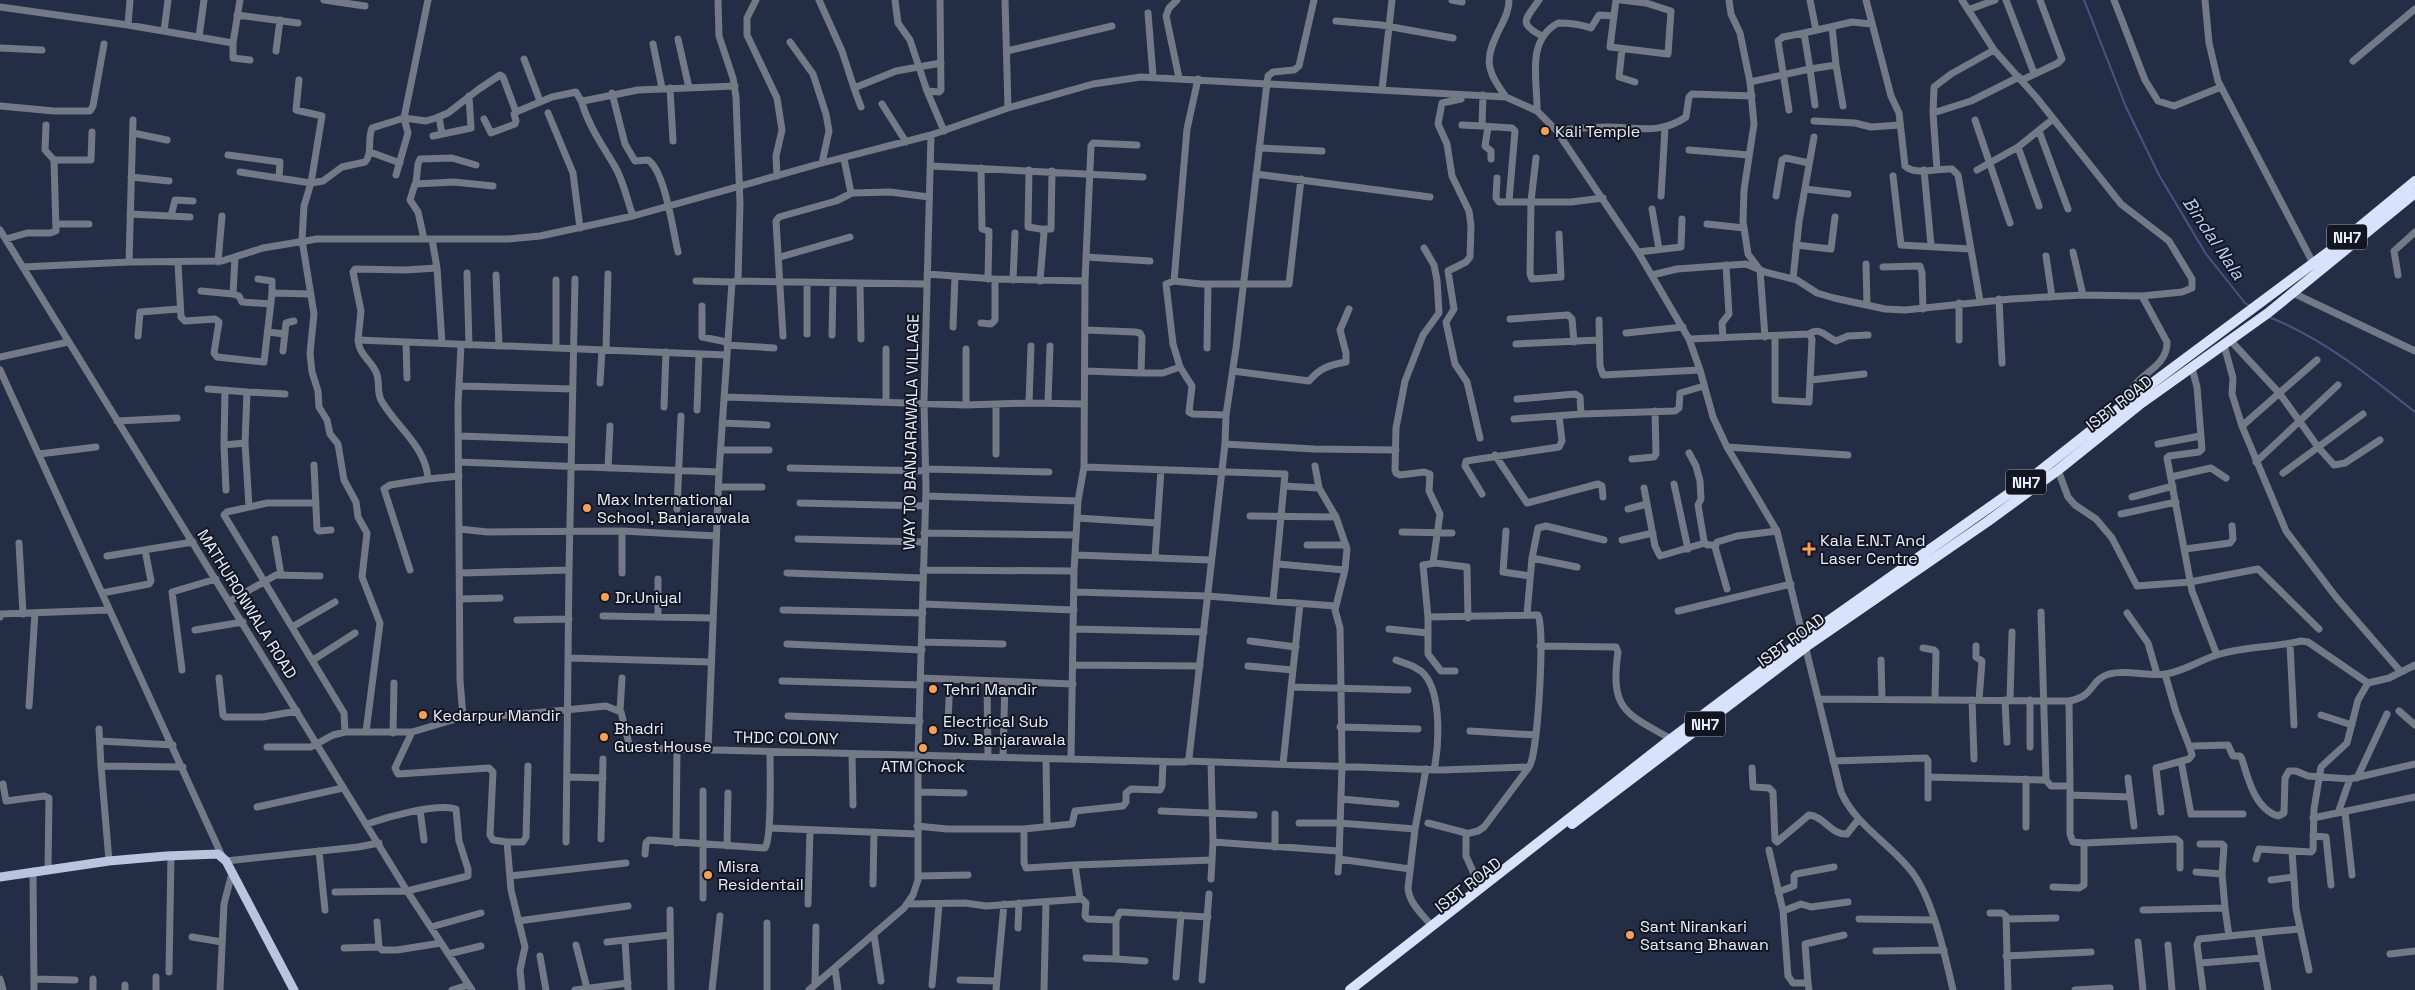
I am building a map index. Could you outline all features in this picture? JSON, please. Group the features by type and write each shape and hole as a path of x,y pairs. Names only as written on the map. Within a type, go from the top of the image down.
{"highway":[{"name":"NH7","path":"2293,293 2402,198 2415,181"},
{"name":"NH7","path":"1350,990 1362,988 1431,925 1461,906 1480,887 1671,739 2134,403 2313,263 2402,198 2415,193"},
{"name":"ISBT ROAD","path":"1362,988 1461,906 1806,642 1987,522 2058,470 2134,403 2192,368 2293,293"}],"main road":[{"path":"0,877 109,861 215,853 224,858 294,990"}],"street":[{"path":"128,25 130,0"},
{"path":"164,31 168,0"},
{"path":"199,37 204,0"},
{"path":"240,0 232,57 250,60"},
{"path":"326,0 365,6"},
{"path":"396,175 408,133 404,118 428,0"},
{"path":"708,750 718,487 726,355 735,281 740,204 734,86 718,36 718,0"},
{"path":"756,0 747,18 747,35 777,98 782,130 776,156 777,176"},
{"path":"819,0 842,51 861,107"},
{"path":"895,0 898,23 910,40 927,91 944,132"},
{"path":"927,91 939,92 941,90 940,0"},
{"path":"1005,0 1008,108"},
{"path":"1177,0 1169,8 1166,16 1179,78"},
{"path":"1187,761 1204,632 1225,444 1226,415 1244,284 1268,76 1273,72 1294,70 1299,66 1314,0"},
{"path":"1382,90 1392,0"},
{"path":"1452,0 1462,2"},
{"path":"1506,97 1492,77 1488,62 1490,49 1507,12 1509,0"},
{"path":"1539,0 1527,18 1526,24 1529,29 1542,36"},
{"path":"1616,0 1610,46 1668,54 1672,13 1670,10 1622,0"},
{"path":"1729,0 1731,14 1740,33 1752,96 1754,124 1744,190 1744,228 1750,256 1760,270 1765,337"},
{"path":"1810,0 1816,30"},
{"path":"1866,0 1890,96 1899,113 1905,166 1908,169 1952,169 1958,175 1980,301"},
{"path":"1652,275 1677,269 1746,264 1793,279 1816,293 1891,310 1923,309 1999,299 2052,296 2142,296 2188,291 2192,288 2194,282 2169,241 2135,217 2121,204 2020,78 1994,50 1962,0"},
{"path":"1968,10 1995,0"},
{"path":"2006,0 2034,73"},
{"path":"1932,112 1971,101 2020,78 2058,64 2062,59 2040,0"},
{"path":"2114,0 2145,80 2158,101 2174,106 2221,87"},
{"path":"2205,0 2212,59 2221,87 2313,263"},
{"path":"0,7 128,25 233,43"},
{"path":"2353,61 2415,9"},
{"path":"1148,13 1152,76"},
{"path":"238,14 298,23"},
{"path":"1537,112 1538,89 1535,80 1535,68 1542,36 1558,23 1579,24 1591,28 1599,16 1614,16"},
{"path":"276,51 280,20"},
{"path":"1336,21 1388,26 1453,38"},
{"path":"1789,110 1778,41 1783,37 1832,26 1857,22 1872,24"},
{"path":"1007,51 1112,26"},
{"path":"1832,26 1843,106"},
{"path":"1804,33 1815,105"},
{"path":"678,39 689,88"},
{"path":"790,42 813,74 826,114 829,131 822,163"},
{"path":"0,106 54,111 90,111 94,106 104,44"},
{"path":"653,44 666,88 673,141"},
{"path":"0,48 42,50"},
{"path":"1622,49 1619,77 1635,82"},
{"path":"1937,169 1932,112 1936,84 1994,50"},
{"path":"524,59 540,101"},
{"path":"854,88 896,71 941,63"},
{"path":"1750,82 1836,65"},
{"path":"240,172 311,183 323,181 342,167 365,162 370,152 369,137 372,128 404,118 426,121 439,117 502,75 516,112 514,114 515,124 491,133 484,119"},
{"path":"23,268 129,262 218,262 263,248 302,240 526,238 633,216 822,163 844,159 944,132 1008,108 1093,84 1152,76 1471,96"},
{"path":"1174,281 1187,129 1198,79"},
{"path":"299,80 296,110 322,116 311,183 304,206 302,240 314,314 310,353 318,405 327,420 330,434 338,444 344,480 356,502 360,520 368,533 362,576 380,623 366,732"},
{"path":"580,100 597,98 612,93 666,88 734,86"},
{"path":"516,112 540,101 574,92 578,93 583,112 592,132 616,166 633,216"},
{"path":"612,93 628,150 635,161 646,160 652,163 670,206 678,252"},
{"path":"1556,130 1604,127 1646,130 1665,128 1686,117 1689,97 1692,94 1752,96"},
{"path":"1483,95 1485,146 1492,152 1491,159"},
{"path":"1480,438 1467,382 1455,364 1446,322 1454,309 1448,271 1466,262 1470,257 1471,226 1469,211 1452,173 1449,151 1438,120 1440,108 1444,101 1483,95 1506,97 1537,112 1556,130 1638,252 1683,328 1700,370 1713,417 1727,448 1777,531 1820,699 1833,761 1845,800 1858,820 1910,870 1934,920 1944,950 1953,990"},
{"path":"433,136 472,127 469,96"},
{"path":"882,104 906,142"},
{"path":"548,113 573,172 580,228"},
{"path":"439,117 442,134"},
{"path":"1977,170 2018,148 2053,119"},
{"path":"129,262 133,120"},
{"path":"1975,120 2010,223"},
{"path":"1814,121 1855,123 1871,127 1900,125"},
{"path":"6,239 28,233 54,232 56,224 54,160 45,150 46,125"},
{"path":"1462,126 1512,128 1515,131 1509,201"},
{"path":"1661,196 1665,128"},
{"path":"2039,131 2068,209"},
{"path":"54,160 91,160 92,132"},
{"path":"132,133 167,140"},
{"name":"WAY TO BANJARAWALA VILLAGE","path":"918,756 926,496 924,402 931,135"},
{"path":"1793,279 1796,245 1814,137"},
{"path":"1072,759 1074,571 1078,501 1084,466 1086,257 1092,144 1137,145"},
{"path":"1259,148 1322,151"},
{"path":"2018,148 2040,206"},
{"path":"1689,150 1749,155"},
{"path":"370,152 400,163"},
{"path":"228,155 280,162 279,178"},
{"path":"442,343 437,268 418,212 410,200 416,183 418,164 423,158 452,158 476,165"},
{"path":"1536,158 1531,201 1530,274 1532,279 1561,277 1559,234"},
{"path":"1776,196 1782,160 1786,158 1809,164"},
{"path":"844,159 851,193"},
{"path":"930,166 1143,177"},
{"path":"981,168 982,229 989,231 995,320 992,324 981,324"},
{"path":"1029,170 1028,227 1042,229 1051,229 1052,171"},
{"path":"1924,170 1931,245"},
{"path":"1256,174 1430,197"},
{"path":"1893,176 1900,243 1905,246 1931,245 1970,249"},
{"path":"131,178 169,182"},
{"path":"1497,178 1496,200 1571,202 1602,198"},
{"path":"1226,415 1190,413 1192,386 1180,367 1173,344 1166,284 1174,281 1208,284 1286,285 1290,283 1301,179"},
{"path":"416,183 454,182 493,186"},
{"path":"1805,189 1848,194"},
{"path":"783,336 780,257 776,221 779,217 836,201 851,193 890,192 929,197"},
{"path":"171,216 175,200 193,201"},
{"path":"1652,209 1659,249"},
{"path":"130,214 190,217"},
{"path":"218,262 222,216"},
{"path":"1796,245 1832,249 1835,217"},
{"path":"1638,252 1682,246 1682,219"},
{"path":"56,224 89,224"},
{"path":"1707,224 1744,228"},
{"path":"1040,281 1044,239 1042,229"},
{"name":"MATHURONWALA ROAD","path":"0,230 407,891 470,987"},
{"path":"1013,280 1015,233"},
{"path":"2398,275 2394,252 2414,234"},
{"path":"780,257 850,237"},
{"path":"1424,248 1434,265 1439,313 1423,335 1409,367 1396,428 1396,473 1430,474 1429,492 1440,514 1433,563"},
{"path":"2073,252 2083,296"},
{"path":"2046,256 2052,296"},
{"path":"233,294 234,257"},
{"path":"1086,257 1150,261"},
{"path":"178,263 179,309 181,317 185,321 215,320 219,322 214,353 217,357 263,363 268,332 272,281 258,279"},
{"path":"1866,264 1867,305"},
{"path":"1723,338 1722,322 1729,314 1726,265"},
{"path":"1883,267 1920,266 1922,273 1923,309"},
{"path":"428,478 426,464 420,451 381,398 376,371 360,350 358,340 361,311 353,272 355,269 405,270 437,268"},
{"path":"467,273 469,345"},
{"path":"600,383 604,350 608,274"},
{"path":"927,274 1013,280 1086,281"},
{"path":"496,275 499,346"},
{"path":"953,327 955,277"},
{"path":"566,842 571,440 576,279"},
{"path":"556,280 556,348"},
{"path":"696,281 926,284"},
{"path":"807,282 807,334"},
{"path":"832,335 833,283"},
{"path":"860,283 861,338"},
{"path":"1207,348 1208,284"},
{"path":"201,291 233,294 239,296 242,302 271,304"},
{"path":"272,292 310,294"},
{"path":"2293,293 2415,351"},
{"path":"2134,403 2134,386 2159,365 2167,347 2167,342 2142,296"},
{"path":"1999,299 2002,363"},
{"path":"1959,340 1960,303"},
{"path":"702,306 702,337 727,343 774,348"},
{"path":"1233,371 1309,381 1317,371 1328,365 1346,362 1346,353 1340,330 1349,308"},
{"path":"138,336 140,312 179,309"},
{"path":"1510,319 1568,315 1571,318 1574,342"},
{"path":"1599,320 1601,372 1606,376 1700,370"},
{"path":"283,351 286,323 294,321"},
{"path":"1626,333 1683,328"},
{"path":"1085,330 1140,333 1142,337 1141,373"},
{"path":"1689,340 1809,334 1812,331 1819,331 1834,341 1848,336 1868,335"},
{"path":"268,332 285,334"},
{"path":"1775,336 1775,402 1809,402 1812,339 1809,334"},
{"path":"358,340 726,355"},
{"path":"1516,344 1599,340"},
{"path":"0,357 68,342"},
{"path":"406,342 407,378"},
{"path":"2227,343 2280,394 2331,462 2338,466 2380,440"},
{"path":"2227,343 2234,378 2232,390 2242,426 2286,531 2336,597 2401,672"},
{"path":"461,345 459,386 459,529 460,680 463,717"},
{"path":"1029,403 1031,346"},
{"path":"1048,403 1050,346"},
{"path":"886,349 886,401"},
{"path":"966,349 966,405"},
{"path":"664,407 666,352"},
{"path":"697,410 699,354"},
{"path":"2242,426 2317,360"},
{"path":"1085,371 1163,373 1180,367"},
{"path":"2192,368 2197,387 2202,447 2200,451 2168,457 2190,582 2201,618 2217,655"},
{"path":"0,370 224,858 319,851 379,843"},
{"path":"1811,380 1864,374"},
{"path":"2256,462 2338,385"},
{"path":"459,386 573,389"},
{"path":"1514,419 1581,414 1677,411 1680,406 1680,393 1704,386"},
{"path":"208,389 285,394"},
{"path":"225,390 224,445 226,490"},
{"path":"247,392 245,443 249,506"},
{"path":"1517,398 1577,395 1581,400 1581,414"},
{"path":"724,398 924,402 966,405 1084,404"},
{"path":"996,405 996,454"},
{"path":"1632,459 1654,457 1656,454 1655,411"},
{"path":"2283,473 2363,414"},
{"path":"677,509 681,416"},
{"path":"1482,494 1465,463 1468,460 1495,455 1559,446 1562,441 1559,416"},
{"path":"117,421 177,418"},
{"path":"722,423 767,426"},
{"path":"608,468 610,426"},
{"path":"459,436 571,440"},
{"path":"2158,444 2200,436"},
{"path":"224,445 245,443"},
{"path":"1225,444 1314,449 1396,450"},
{"path":"39,454 96,448"},
{"path":"1727,448 1848,456"},
{"path":"721,450 769,450"},
{"path":"1689,453 1696,466 1700,481 1701,499 1698,505 1705,543"},
{"path":"1495,455 1526,503 1598,484 1602,486 1603,497"},
{"path":"459,462 719,472"},
{"path":"314,465 318,530 331,530"},
{"path":"1084,466 1221,473 1283,473 1286,477 1273,601"},
{"path":"1315,466 1319,488 1336,517 1346,545 1345,570 1335,606 1335,614 1340,628 1342,765 1338,872"},
{"path":"790,468 1049,472"},
{"path":"2171,477 2211,468 2226,478"},
{"path":"1155,558 1160,470"},
{"path":"2058,470 2068,497 2075,505 2096,519 2112,538 2136,585 2190,582 2258,568 2319,629"},
{"path":"410,570 384,489 428,478 459,476"},
{"path":"1674,484 1688,550"},
{"path":"1284,486 1319,488"},
{"path":"2132,497 2173,486"},
{"path":"718,487 762,487"},
{"path":"1644,488 1656,551 1660,556 1688,550 1705,543 1716,544 1726,538 1777,531"},
{"path":"926,496 1078,501"},
{"path":"2121,514 2176,502"},
{"path":"316,503 267,503 227,512 224,515 344,713 345,732"},
{"path":"800,503 925,506"},
{"path":"1628,510 1647,504"},
{"path":"1250,516 1282,518 1336,517"},
{"path":"1077,518 1157,523"},
{"path":"1527,614 1532,558 1536,534 1540,526 1604,540"},
{"path":"2185,549 2230,543 2233,539 2232,526"},
{"path":"459,529 488,532 622,531 716,536"},
{"path":"622,531 622,573"},
{"path":"1506,531 1503,572 1530,576"},
{"path":"1402,532 1452,533"},
{"path":"924,533 1076,535"},
{"path":"1622,540 1653,533"},
{"path":"275,539 280,574"},
{"path":"798,539 924,542"},
{"path":"108,556 192,542"},
{"path":"19,543 22,614"},
{"path":"1716,544 1727,589"},
{"path":"1307,545 1346,545"},
{"path":"102,593 149,584 151,581 145,550"},
{"path":"1076,555 1211,560"},
{"path":"1532,558 1577,567"},
{"path":"1456,671 1441,671 1427,652 1428,617 1423,565 1433,563 1467,566 1468,618"},
{"path":"1278,564 1345,570"},
{"path":"460,573 569,570"},
{"path":"923,570 1074,571"},
{"path":"787,573 923,578"},
{"path":"230,601 280,574 320,576"},
{"path":"182,670 171,593 175,589 216,579"},
{"path":"658,579 658,617"},
{"path":"1678,611 1791,584"},
{"path":"1075,592 1207,596 1335,606"},
{"path":"460,599 500,598"},
{"path":"292,627 335,602"},
{"path":"922,604 1074,610"},
{"path":"1283,764 1300,604"},
{"path":"0,615 109,610"},
{"path":"783,610 923,613"},
{"path":"2042,612 2046,701 2047,776 2045,779"},
{"path":"29,706 35,613"},
{"path":"2127,613 2148,642 2157,674"},
{"path":"1428,617 1468,618 1536,614 1539,616 1540,646 1535,755 1529,767 1484,827 1478,831 1466,833 1428,823"},
{"path":"517,620 569,615"},
{"path":"602,616 713,618"},
{"path":"195,630 243,622"},
{"path":"1074,630 1204,632"},
{"path":"1389,630 1428,633"},
{"path":"2007,742 2007,699 2012,632"},
{"path":"313,660 355,633"},
{"path":"1250,641 1296,646"},
{"path":"1820,699 2007,699 2069,701 2083,697 2099,679 2108,674 2128,672 2165,674 2217,655 2300,641 2308,642 2368,683"},
{"path":"787,644 922,646 1003,644"},
{"path":"2290,644 2294,725"},
{"path":"1540,646 1616,647 1618,652 1616,686 1622,706 1633,718 1671,739"},
{"path":"1974,759 1975,700 1982,661 1976,657 1976,646"},
{"path":"1923,648 1936,652 1935,699"},
{"path":"568,658 711,662"},
{"path":"1396,660 1418,669 1430,683 1439,731 1415,829 1410,869 1410,896 1431,925"},
{"path":"1881,660 1882,698"},
{"path":"1073,665 1200,666"},
{"path":"2256,859 2259,849 2312,851 2313,818 2323,764 2347,743 2358,700 2368,683 2389,678 2415,665"},
{"path":"1248,666 1293,670"},
{"path":"2161,812 2156,768 2191,758 2190,748 2176,712 2165,674"},
{"path":"219,678 223,715 225,718 263,717 297,711"},
{"path":"267,747 308,747 318,744 333,735 345,732 412,732 463,717 514,715 606,706 620,711 622,678"},
{"path":"782,681 921,682 950,680 1073,684"},
{"path":"948,721 950,680"},
{"path":"987,682 988,757"},
{"path":"1003,757 1005,682"},
{"path":"393,733 394,683"},
{"path":"1291,687 1408,690"},
{"path":"2030,700 2030,747"},
{"path":"2069,701 2071,838 2073,842 2176,839 2180,842 2180,868"},
{"name":"THDC COLONY","path":"620,711 629,744 639,748 653,749 1342,765 1430,770 1529,767"},
{"path":"2399,711 2415,725"},
{"path":"2352,875 2342,812 2353,778 2387,714"},
{"path":"2321,715 2352,725"},
{"path":"788,716 920,721"},
{"path":"1340,727 1418,729"},
{"path":"99,729 109,861"},
{"path":"1470,731 1536,735"},
{"path":"412,732 398,762 396,773 489,768 494,777 491,837 493,840 523,842 526,837 528,766"},
{"path":"100,741 173,745"},
{"path":"2190,748 2228,745 2232,756 2240,756 2242,759 2251,788 2260,801 2270,813 2278,816 2284,813 2287,772 2296,771 2306,776 2319,778 2353,778 2415,764"},
{"path":"676,843 677,749"},
{"path":"645,854 648,841 765,848 769,828 770,752"},
{"path":"852,754 853,805"},
{"path":"809,990 908,904 916,888 918,876 918,756"},
{"path":"1833,761 1926,758 1928,798"},
{"path":"601,839 603,759"},
{"path":"1046,759 1047,825"},
{"path":"2181,761 2191,814 2243,814"},
{"path":"769,828 874,832 947,829 1024,829 1047,825 1072,824 1075,811 1123,806 1126,802 1127,792 1130,789 1160,790 1162,786 1163,762"},
{"path":"1210,879 1212,860 1211,762"},
{"path":"101,766 183,768"},
{"path":"1752,768 1754,787 1772,790 1775,840 1777,842 1809,815 1814,816 1830,828 1844,835 1847,834 1858,820"},
{"path":"568,777 603,778"},
{"path":"1928,777 2045,779"},
{"path":"2128,778 2134,826"},
{"path":"2045,779 2051,786 2070,786"},
{"path":"2026,780 2026,827"},
{"path":"2,784 4,799 6,800 44,796 49,798 48,870"},
{"path":"257,807 344,788"},
{"path":"703,898 702,844 704,792"},
{"path":"918,792 964,793"},
{"path":"727,846 728,793"},
{"path":"2070,796 2130,797"},
{"path":"2313,818 2415,797"},
{"path":"1341,799 1396,804"},
{"path":"335,892 407,891 466,878 469,875 459,841 456,810 420,810 387,817 367,824"},
{"path":"420,810 424,840"},
{"path":"1161,811 1254,815"},
{"path":"1275,814 1275,847"},
{"path":"1299,823 1339,823 1415,829"},
{"path":"1024,829 1024,863 1026,868 1212,860"},
{"path":"808,904 810,830"},
{"path":"873,884 874,832"},
{"path":"1466,833 1466,856 1480,887"},
{"path":"2313,836 2326,837 2330,885"},
{"path":"507,842 510,876 525,950 520,970 522,990"},
{"path":"1212,842 1338,851"},
{"path":"2053,888 2079,888 2084,885 2084,843"},
{"path":"2200,844 2224,845 2222,874 2229,936"},
{"path":"1769,850 1783,911 1789,980 1808,987 1805,944 1844,935"},
{"path":"319,851 324,910"},
{"path":"2292,851 2299,929 2310,970"},
{"path":"169,972 171,855"},
{"path":"1338,859 1410,869"},
{"path":"510,876 626,863"},
{"path":"1075,865 1080,899"},
{"path":"1778,892 1794,886 1794,876 1796,874 1834,867"},
{"path":"33,871 34,990"},
{"path":"2196,872 2222,874"},
{"path":"220,990 224,904 232,873"},
{"path":"918,876 968,874"},
{"path":"2271,880 2293,877"},
{"path":"1202,980 1210,894"},
{"path":"908,904 1019,904 1080,899 1085,901 1088,919 1116,920"},
{"path":"1044,990 1046,902"},
{"path":"1783,911 1801,904 1811,907 1848,902"},
{"path":"996,990 1004,904"},
{"path":"1018,928 1019,904"},
{"path":"932,985 939,905"},
{"path":"518,921 628,906"},
{"path":"2143,910 2225,908"},
{"path":"670,910 671,990"},
{"path":"1116,958 1116,920 1119,913 1123,911 1208,917"},
{"path":"430,927 481,912"},
{"path":"1990,913 2004,914 2006,919 2008,990"},
{"path":"1176,977 1181,915"},
{"path":"712,990 720,916"},
{"path":"2006,919 2056,918"},
{"path":"1858,919 1934,920"},
{"path":"377,922 379,947"},
{"path":"767,923 767,990"},
{"path":"815,984 816,927"},
{"path":"2203,990 2197,945 2199,939 2299,929"},
{"path":"2258,934 2268,990"},
{"path":"874,935 881,981"},
{"path":"607,942 670,936"},
{"path":"192,937 222,942"},
{"path":"575,990 628,986 625,940"},
{"path":"2138,942 2143,990"},
{"path":"344,948 379,947 384,950 396,950 441,943"},
{"path":"576,945 587,988"},
{"path":"2168,945 2172,990"},
{"path":"448,954 480,946"},
{"path":"1876,951 1944,950"},
{"path":"2390,954 2415,951"},
{"path":"2006,956 2091,952"},
{"path":"540,956 546,990"},
{"path":"1086,958 1116,958 1145,961"},
{"path":"2200,963 2262,958"},
{"path":"835,968 838,990"},
{"path":"156,977 156,990"},
{"path":"0,979 3,990"},
{"path":"34,979 75,980"},
{"path":"93,979 93,990"},
{"path":"960,980 996,981"},
{"path":"452,990 470,987"},
{"path":"2075,990 2110,988"}],"waterway":[{"name":"Bindal Nala","path":"2084,0 2126,107 2159,175 2206,254 2245,303 2250,306"},
{"name":"Bindal Nala","path":"2269,317 2309,336 2327,347 2415,412"}],"place":[{"name":"Kali Temple","path":"1545,131"},
{"name":"Max International School, Banjarawala","path":"587,508"},
{"name":"Kala E.N.T And Laser Centre","path":"1809,549"},
{"name":"Dr.Uniyal","path":"605,597"},
{"name":"Tehri Mandir","path":"933,689"},
{"name":"Kedarpur Mandir","path":"423,715"},
{"name":"Electrical Sub Div. Banjarawala","path":"933,730"},
{"name":"Bhadri Guest House","path":"604,737"},
{"name":"ATM Chock","path":"923,748"},
{"name":"Misra Residentail","path":"708,875"},
{"name":"Sant Nirankari Satsang Bhawan","path":"1630,935"}]}
